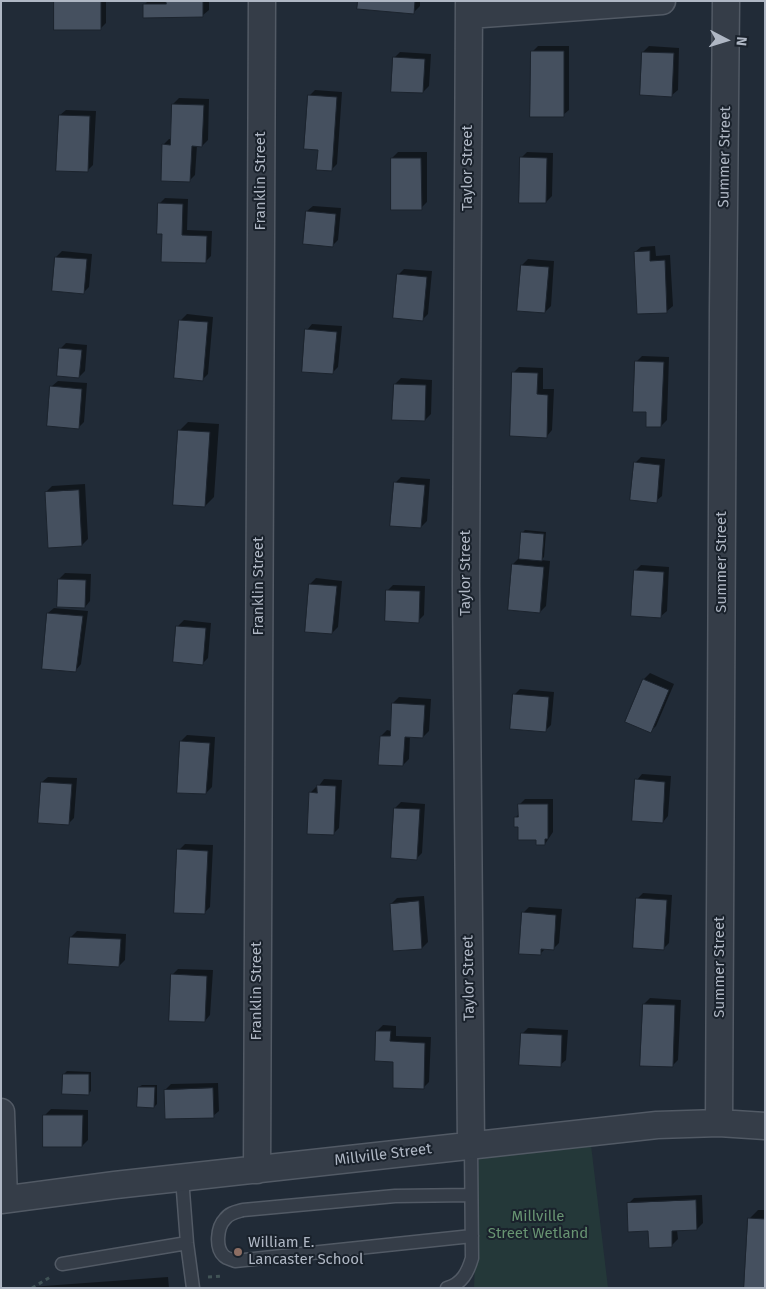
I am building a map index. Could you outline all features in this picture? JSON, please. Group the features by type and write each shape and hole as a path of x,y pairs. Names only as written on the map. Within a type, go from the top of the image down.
{"street":[{"name":"Franklin Street","path":"257,1170 262,1"},
{"path":"469,8 662,1"},
{"name":"Summer Street","path":"719,1123 726,1"},
{"name":"Taylor Street","path":"469,8 466,584 471,1145"},
{"path":"1,1112 2,1199"},
{"name":"Millville Street","path":"2,1199 657,1125 719,1123 765,1126"}],"lane":[{"path":"447,1288 462,1280 472,1258 471,1145"},
{"path":"182,1178 186,1243 193,1288"},
{"path":"471,1195 395,1196 243,1210 232,1213 225,1218 219,1228 218,1240 220,1251 225,1258 235,1261 472,1236"},
{"path":"62,1264 186,1243"}],"green space":[{"name":"Millville Street Wetland","path":"591,1145 608,1288 474,1288 479,1157"}],"building":[{"path":"54,1 101,1 101,30 54,30"},
{"path":"166,1 203,1 203,17 143,18 143,4 166,4"},
{"path":"358,1 415,1 414,14 357,9"},
{"path":"531,51 564,51 564,117 530,117"},
{"path":"642,52 674,53 672,97 640,95"},
{"path":"393,57 425,59 423,93 391,92"},
{"path":"308,95 337,97 332,171 316,170 318,150 304,149"},
{"path":"172,104 204,105 202,147 192,146 190,182 161,181 162,144 170,145"},
{"path":"59,115 90,116 88,172 56,171"},
{"path":"520,157 547,158 546,203 519,203"},
{"path":"391,158 421,158 422,210 391,210"},
{"path":"158,203 183,204 182,235 207,236 206,263 161,262 162,234 157,234"},
{"path":"306,211 336,214 333,247 303,244"},
{"path":"650,251 650,261 665,260 667,313 637,314 634,252"},
{"path":"55,257 87,259 84,294 52,291"},
{"path":"521,265 549,267 545,313 517,311"},
{"path":"397,274 427,277 423,321 393,318"},
{"path":"179,320 208,322 203,381 174,378"},
{"path":"305,329 337,332 333,374 302,372"},
{"path":"59,348 82,350 79,378 57,376"},
{"path":"635,361 664,362 661,427 646,427 646,412 633,412"},
{"path":"512,372 538,373 537,394 548,395 547,438 510,436"},
{"path":"394,384 426,385 425,421 392,420"},
{"path":"50,386 82,389 79,429 47,426"},
{"path":"178,430 210,432 205,507 173,505"},
{"path":"634,462 660,465 657,503 630,500"},
{"path":"394,482 425,485 421,528 390,526"},
{"path":"79,490 82,546 48,548 45,492"},
{"path":"521,532 544,534 542,561 519,559"},
{"path":"512,564 544,567 540,613 508,610"},
{"path":"634,570 664,572 661,618 631,616"},
{"path":"58,579 86,580 85,608 57,607"},
{"path":"309,584 337,586 332,634 305,632"},
{"path":"386,590 420,591 419,623 385,621"},
{"path":"47,613 83,616 76,672 42,669"},
{"path":"176,626 206,628 203,665 173,662"},
{"path":"643,679 669,690 651,733 625,722"},
{"path":"513,694 549,697 546,732 510,729"},
{"path":"392,703 425,705 423,738 405,737 403,766 378,765 380,736 390,736"},
{"path":"180,741 210,743 206,794 177,793"},
{"path":"635,779 665,782 663,823 632,821"},
{"path":"41,782 72,784 69,825 38,823"},
{"path":"317,785 336,786 334,835 307,834 309,792 317,793"},
{"path":"518,804 548,804 548,839 545,839 545,845 536,845 536,840 518,840 518,827 514,827 514,817 518,817"},
{"path":"394,808 420,809 417,860 391,858"},
{"path":"177,849 208,851 205,914 174,913"},
{"path":"636,898 667,900 664,950 633,948"},
{"path":"419,901 422,949 393,951 390,904"},
{"path":"522,912 556,915 554,950 541,949 541,955 519,954"},
{"path":"70,937 121,939 119,967 68,964"},
{"path":"171,974 207,976 205,1022 169,1021"},
{"path":"643,1004 675,1005 673,1067 640,1066"},
{"path":"376,1031 391,1031 390,1041 425,1043 424,1089 393,1088 393,1062 375,1061"},
{"path":"521,1033 562,1035 561,1067 519,1065"},
{"path":"63,1074 89,1074 89,1095 62,1094"},
{"path":"138,1087 155,1087 154,1108 137,1107"},
{"path":"213,1088 214,1118 165,1119 164,1090"},
{"path":"43,1115 83,1115 82,1147 43,1147"},
{"path":"696,1200 697,1230 672,1231 672,1247 649,1248 648,1231 628,1232 627,1203"},
{"path":"748,1218 765,1219 765,1288 744,1288"}],"place":[{"name":"William E. Lancaster School","path":"238,1252"}]}
